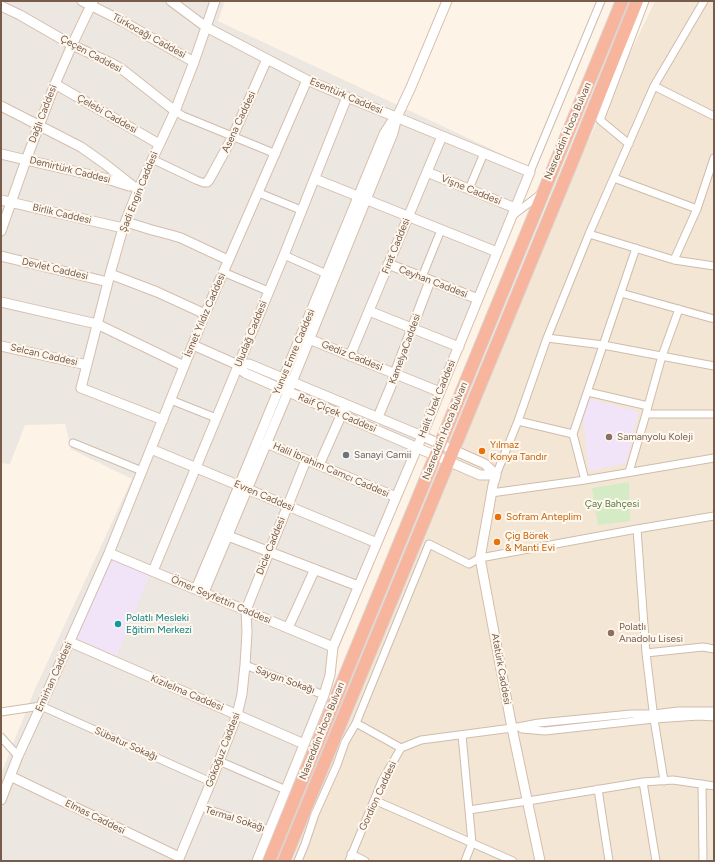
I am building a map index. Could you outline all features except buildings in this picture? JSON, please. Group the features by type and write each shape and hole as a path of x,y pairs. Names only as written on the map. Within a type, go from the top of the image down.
{"highway":[{"name":"Nasreddin Hoca Bulvarı","path":"269,861 622,1"},
{"name":"Nasreddin Hoca Bulvarı","path":"284,861 637,1"}],"street":[{"name":"Türkocağı Caddesi","path":"82,1 92,3 194,62"},
{"name":"Esentürk Caddesi","path":"171,1 206,27 307,80 530,172"},
{"name":"Şadi Engin Caddesi","path":"162,420 81,388 124,225 138,190 175,111 215,1"},
{"name":"Yunus Emre Caddesi","path":"288,380 362,198 393,133 397,117 447,1"},
{"path":"530,172 601,1"},
{"path":"629,144 600,120 645,1"},
{"path":"496,475 518,421 547,338 589,234 654,86 704,1"},
{"name":"Dağlı Caddesi","path":"1,231 55,84 92,3"},
{"name":"Çeçen Caddesi","path":"1,6 20,14 72,45 123,70 175,111"},
{"name":"Asena Caddesi","path":"207,182 233,136 267,59"},
{"name":"İsmet Yıldız Caddesi","path":"110,553 205,314 307,80"},
{"name":"Çelebi Caddesi","path":"55,84 159,144"},
{"path":"654,86 714,116"},
{"name":"Uludağ Caddesi","path":"153,571 284,255 347,97"},
{"path":"1,106 81,147 138,190"},
{"path":"175,111 183,116 276,154"},
{"name":"Fırat Caddesi","path":"350,356 442,136"},
{"path":"469,189 484,153"},
{"name":"Demirtürk Caddesi","path":"1,154 104,178 138,190"},
{"path":"674,260 697,209 714,158"},
{"path":"152,159 196,180 204,183 207,182"},
{"name":"Vişne Caddesi","path":"427,172 469,189 514,212"},
{"name":"Halit Ürek Caddesi","path":"257,861 324,695 330,675 333,647 459,347 530,172"},
{"path":"614,178 697,209"},
{"path":"315,179 497,252"},
{"path":"514,212 544,191"},
{"path":"259,193 301,210"},
{"name":"Birlik Caddesi","path":"1,200 171,235 228,260"},
{"path":"426,279 441,230"},
{"path":"589,234 674,260 714,266"},
{"path":"585,480 573,434 636,248"},
{"path":"284,255 330,276"},
{"name":"Devlet Caddesi","path":"1,256 109,278 150,289 205,314"},
{"name":"Ceyhan Caddesi","path":"388,264 478,299"},
{"path":"223,272 268,291"},
{"name":"Yunus Emre Caddesi","path":"200,591 283,390 309,339 330,276"},
{"name":"KamelyaCaddesi","path":"378,417 412,328 426,279"},
{"path":"621,293 714,319"},
{"path":"1,302 98,324 184,366"},
{"path":"630,472 662,356 679,309"},
{"path":"369,311 459,347"},
{"path":"547,338 603,345 714,366"},
{"name":"Gediz Caddesi","path":"309,339 440,392"},
{"name":"Raif Çiçek Caddesi","path":"193,345 238,365 249,364 378,417 485,464 496,475"},
{"name":"Selcan Caddesi","path":"1,346 87,365"},
{"name":"Raif Çiçek Caddesi","path":"238,365 245,373 480,475 496,475"},
{"name":"Yunus Emre Caddesi","path":"243,487 266,443 283,390"},
{"path":"588,392 648,406"},
{"path":"171,400 216,418"},
{"path":"319,465 346,404"},
{"path":"646,414 714,414"},
{"path":"518,421 573,434"},
{"path":"73,443 142,471"},
{"name":"Halil İbrahim Camcı Caddesi","path":"266,443 396,497"},
{"name":"Evren Caddesi","path":"151,449 377,543"},
{"path":"491,493 585,480 714,458"},
{"name":"Dicle Caddesi","path":"246,610 306,460"},
{"name":"Atatürk Caddesi","path":"496,475 491,493 480,558 512,728 540,861"},
{"path":"298,861 315,814 337,765 344,742 356,723 429,544 469,564 480,558 714,516"},
{"path":"637,529 646,653 664,780"},
{"path":"224,534 358,586"},
{"name":"Ömer Seyfettin Caddesi","path":"110,553 333,647"},
{"name":"Emirhan Caddesi","path":"1,800 18,756 110,553"},
{"path":"288,628 315,569"},
{"name":"Gökoğuz Caddesi","path":"179,859 237,715 242,694 245,665 247,632 246,610"},
{"name":"Kızılelma Caddesi","path":"70,642 304,744"},
{"path":"646,653 703,647 714,649"},
{"name":"Saygın Sokağı","path":"245,665 324,695"},
{"path":"1,712 41,706"},
{"name":"Sübatur Sokağı","path":"41,706 211,782"},
{"path":"356,723 401,748 421,740 512,728 546,730 654,716 678,711 714,711"},
{"path":"654,716 714,717"},
{"path":"462,735 472,843 465,861"},
{"path":"1,737 18,756"},
{"name":"Gordion Caddesi","path":"350,858 382,780 401,748"},
{"path":"219,761 286,790"},
{"name":"Elmas Caddesi","path":"10,776 179,859"},
{"path":"469,810 643,782 674,780 714,786"},
{"path":"643,782 656,861"},
{"path":"702,784 703,861"},
{"path":"598,789 609,861"},
{"path":"374,800 513,861"},
{"name":"Termal Sokağı","path":"201,807 269,830"},
{"path":"350,858 366,861"}],"shaded area":[{"path":"1,1 225,1 218,21 534,169 252,861 1,861 1,774 35,689 132,479 71,449 65,424 25,425 10,464 1,463"},
{"path":"655,1 714,1 714,861 292,861 449,474 579,160"},
{"name":"Samanyolu Koleji","path":"590,399 639,412 626,463 589,471 582,411"},
{"path":"113,561 150,574 117,656 78,639 77,635 108,565"}],"green space":[{"name":"Çay Bahçesi","path":"629,482 630,521 598,525 592,488"}],"place":[{"name":"Samanyolu Koleji","path":"609,437"},
{"name":"Yılmaz Konya Tandır","path":"482,451"},
{"name":"Sanayi Camii","path":"346,455"},
{"name":"Sofram Anteplim","path":"498,517"},
{"name":"Çig Börek & Manti Evi","path":"497,542"},
{"name":"Polatlı Mesleki Eğitim Merkezi","path":"118,624"},
{"name":"Polatlı Anadolu Lisesi","path":"611,633"}]}
